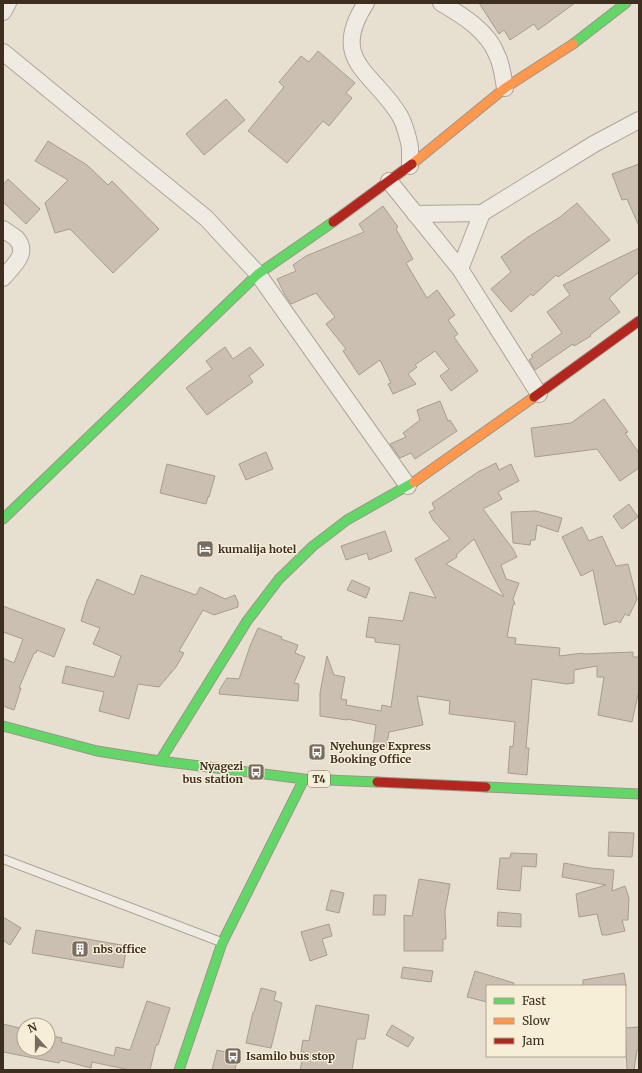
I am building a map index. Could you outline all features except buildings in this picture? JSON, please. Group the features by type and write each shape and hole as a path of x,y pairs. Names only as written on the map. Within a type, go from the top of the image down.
{"main road":[{"path":"3,519 258,274 389,182 505,88 574,44 626,3"},
{"path":"160,762 246,621 279,579 314,546 347,520 408,486 539,394 639,321"},
{"name":"T4","path":"3,726 97,751 160,762 304,778 639,794"},
{"path":"179,1070 222,943 304,778"}],"street":[{"path":"3,12 8,3"},
{"path":"366,3 355,23 352,35 353,50 357,62 364,72 401,117 410,147 410,166"},
{"path":"441,3 483,32 492,43 498,56 505,88"},
{"path":"3,52 206,218 258,274 408,486"},
{"path":"415,214 482,214 594,144 639,120"},
{"path":"389,182 460,269 539,394"},
{"path":"460,269 482,214"},
{"path":"3,229 16,238 22,248 20,258 3,278"}],"lane":[{"path":"3,858 222,943"}],"traffic: fast":[{"path":"573,44 626,3"},
{"path":"3,519 258,274 333,222"},
{"path":"160,761 247,621 279,579 313,546 347,520 414,482"},
{"path":"3,726 97,751 160,761 304,779 377,782"},
{"path":"179,1070 222,943 304,779"},
{"path":"486,787 639,794"}],"traffic: slow":[{"path":"412,164 505,88 573,44"},
{"path":"414,482 534,397"}],"traffic: jam":[{"path":"333,222 412,164"},
{"path":"534,397 639,321"},
{"path":"377,782 486,787"}],"place":[{"name":"kumalija hotel","path":"205,549"},
{"name":"Nyehunge Express Booking Office","path":"317,752"},
{"name":"Nyagezi bus station","path":"256,772"},
{"name":"nbs office","path":"80,949"},
{"name":"Isamilo bus stop","path":"233,1056"}]}
